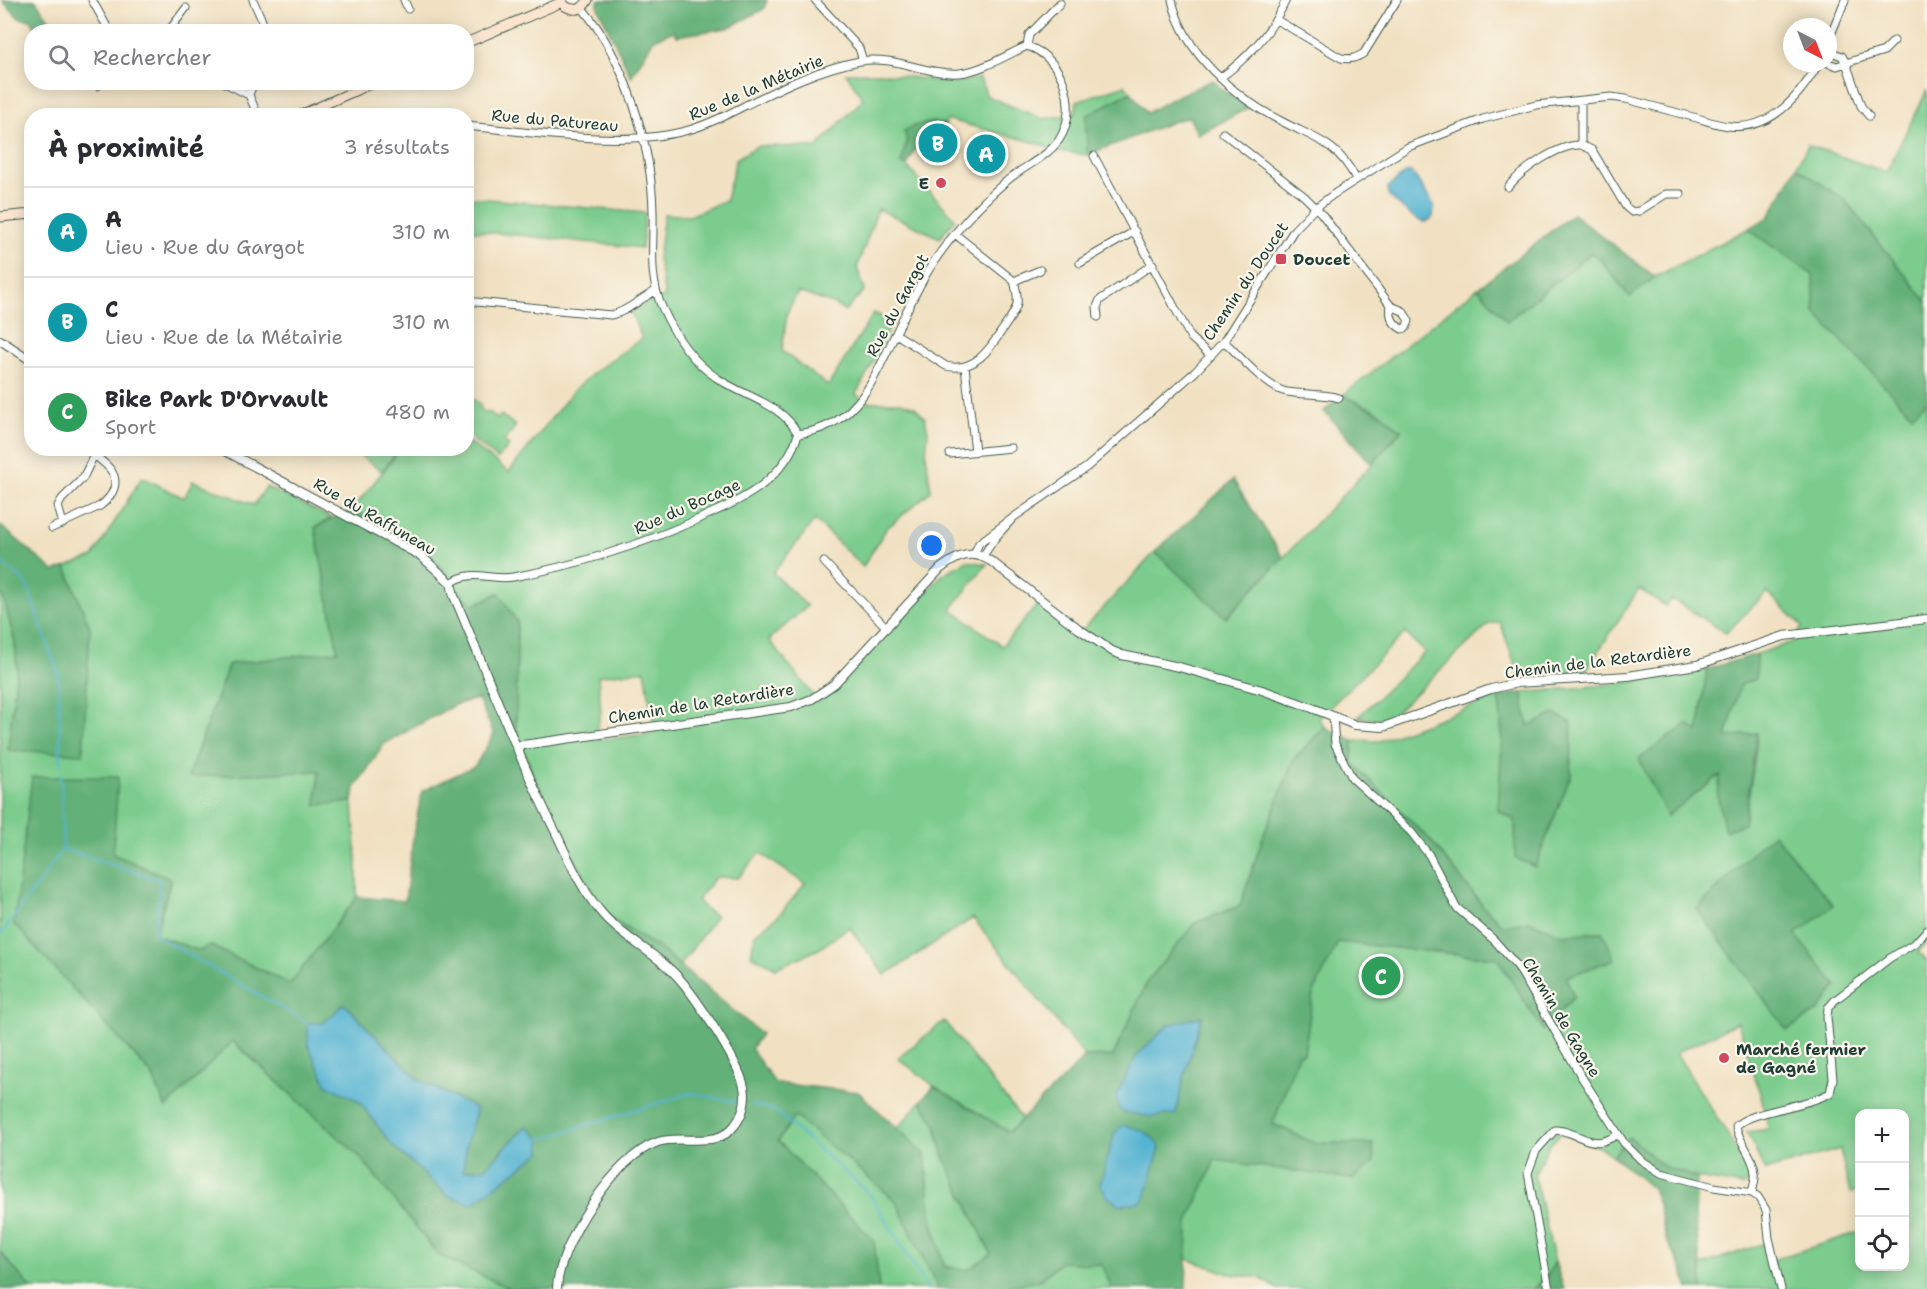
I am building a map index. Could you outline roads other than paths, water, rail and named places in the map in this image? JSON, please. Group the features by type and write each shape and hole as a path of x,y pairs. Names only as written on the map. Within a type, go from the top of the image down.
{"main road":[{"path":"474,39 561,1 570,9 585,4"},
{"path":"316,108 357,90"},
{"path":"0,217 24,215"}],"street":[{"path":"92,0 106,24"},
{"path":"262,24 254,3 263,0"},
{"path":"404,0 408,9"},
{"path":"815,0 859,48 863,61"},
{"path":"1172,0 1182,27 1198,52 1220,78 1249,102 1340,154 1356,179"},
{"path":"1220,78 1261,42 1277,20 1286,0"},
{"path":"1277,20 1341,58 1349,60 1357,58 1364,52 1397,0"},
{"path":"1837,18 1844,0"},
{"path":"1027,46 1029,35 1060,3"},
{"path":"585,4 619,68 642,137 652,191 652,249 657,291 669,323 701,366 717,378 783,414 798,434"},
{"path":"174,24 186,8"},
{"path":"1837,66 1884,51 1894,41"},
{"name":"Rue de la Métairie","path":"642,137 669,135 694,129 807,78 830,69 863,61 903,64 948,73 961,73 974,70 1027,46"},
{"name":"Rue du Gargot","path":"798,434 824,427 853,408 864,395 881,365 933,264 955,234 980,206 1010,179 1044,155 1059,139 1064,129 1069,101 1065,85 1052,64 1035,49 1027,46"},
{"path":"1837,54 1842,56 1846,63 1861,106 1869,116"},
{"name":"Chemin du Doucet","path":"978,555 1014,517 1088,466 1195,372 1224,341 1287,239 1315,208 1408,147 1483,119 1536,105 1611,98 1626,99 1729,126 1749,126 1770,118 1788,105 1813,72"},
{"path":"239,90 249,95 255,108"},
{"path":"249,95 251,90"},
{"path":"1581,101 1581,145"},
{"name":"Rue du Patureau","path":"474,127 623,139 642,137"},
{"path":"1223,133 1304,196 1391,306"},
{"path":"1509,188 1519,174 1569,144 1581,145 1592,150 1626,207 1632,212 1639,211 1666,194 1681,194"},
{"path":"1094,156 1191,338 1210,356"},
{"path":"1080,263 1135,231"},
{"path":"896,334 946,366 965,367 988,352 1014,312 1017,303 1014,281 955,234"},
{"path":"1098,317 1097,307 1100,300 1153,264"},
{"path":"1014,281 1040,270"},
{"path":"474,302 611,315 620,314 657,291"},
{"path":"0,340 24,356"},
{"path":"1224,341 1258,373 1284,392 1339,398"},
{"path":"965,367 975,451"},
{"name":"Rue du Bocage","path":"452,583 469,575 508,578 547,571 667,534 726,507 768,480 795,447 798,434"},
{"path":"950,454 1011,448"},
{"path":"63,524 58,506 83,478 90,456"},
{"path":"52,528 100,506 106,502 114,489 114,476 110,469 95,456"},
{"name":"Rue du Raffuneau","path":"235,456 421,556 452,583"},
{"name":"Chemin de la Retardière","path":"516,746 790,707 812,699 834,684 940,569 957,557 967,554 978,555 1112,651 1262,690 1355,725 1383,727 1491,689 1517,683 1628,676 1662,671 1697,665 1784,636 1927,619"},
{"path":"824,562 887,628"},
{"path":"452,583 454,596 536,793 586,894 608,920 659,959 681,980 737,1068 744,1087 745,1102 741,1114 727,1134 708,1140 671,1139 656,1143 639,1151 615,1172 587,1213 564,1256 558,1271 557,1289"},
{"name":"Chemin de Gagne","path":"1333,718 1335,744 1352,778 1411,832 1429,855 1456,907 1494,940 1518,967 1617,1135 1641,1160 1661,1173 1752,1193"},
{"path":"1781,1289 1769,1238 1766,1210 1752,1193 1755,1172 1738,1136 1736,1126 1747,1119 1810,1102 1830,1092 1833,1079 1828,1008 1834,1000 1914,943 1927,930"},
{"path":"1549,1289 1528,1173 1536,1151 1555,1130 1563,1130 1603,1142 1617,1135"}],"water":[{"path":"1407,172 1412,172 1434,205 1433,217 1427,222 1410,215 1388,194 1388,187"},
{"path":"344,1004 419,1080 477,1109 467,1140 463,1171 485,1168 527,1126 541,1139 541,1152 472,1204 448,1196 393,1146 359,1101 327,1085 308,1045 308,1023 324,1023"},
{"path":"1202,1016 1176,1114 1151,1117 1120,1111 1116,1096 1136,1057 1168,1025"},
{"path":"1123,1125 1144,1132 1160,1147 1145,1198 1139,1203 1120,1205 1108,1197 1100,1184 1115,1132"}],"waterway":[{"path":"0,561 26,583 58,673 61,765"},
{"path":"0,936 63,849 61,774"},
{"path":"63,849 160,880 155,935 308,1023"},
{"path":"541,1139 691,1093 737,1102"},
{"path":"752,1105 773,1109 869,1193 928,1289"}],"place":[{"name":"C","path":"938,143"},
{"name":"A","path":"986,154"},
{"name":"E","path":"941,183"},
{"name":"Doucet","path":"1281,259"},
{"name":"Bike Park D'Orvault","path":"1381,976"},
{"name":"Marché fermier de Gagné","path":"1724,1058"}]}
